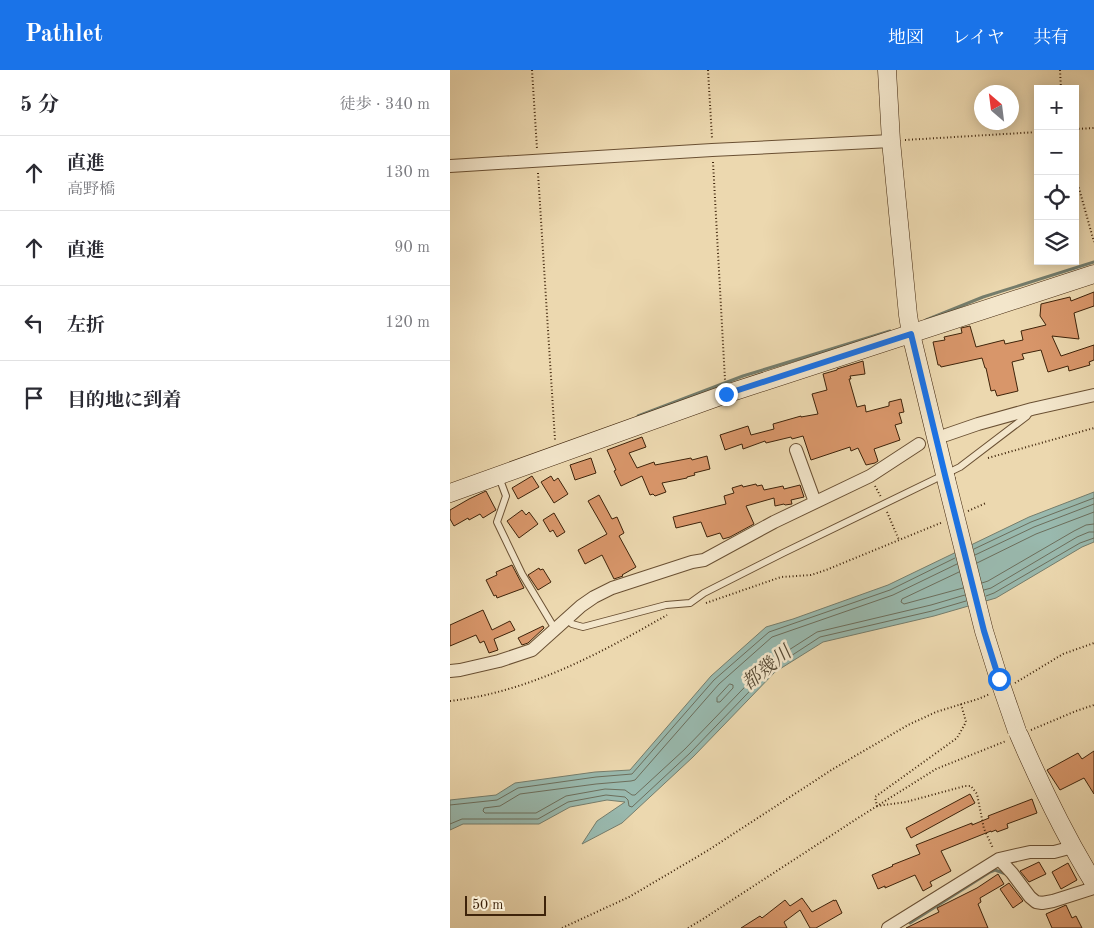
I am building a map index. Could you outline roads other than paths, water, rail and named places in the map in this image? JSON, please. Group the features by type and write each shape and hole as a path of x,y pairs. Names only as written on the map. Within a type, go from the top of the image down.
{"street":[{"path":"886,70 891,141 911,334 984,631 1019,734 1037,776 1073,847 1094,883"},
{"path":"450,166 891,141"},
{"path":"450,494 726,394 1094,274"},
{"path":"946,435 1032,409 1094,395"},
{"path":"450,671 499,661 532,650 581,606 594,597 612,588 692,562 704,560 774,522 870,476 919,444"},
{"path":"796,450 815,502"},
{"path":"888,928 904,924 999,859 1030,852 1054,852 1073,847"},
{"path":"999,859 1036,902 1053,901 1094,888"}],"lane":[{"path":"567,618 572,624 583,627 666,605 690,602 783,553 934,479 945,477 1027,416 1032,409"},
{"path":"498,476 506,496 497,522 522,574 555,629"}],"water":[{"name":"都幾川","path":"1094,492 1094,542 1082,547 996,598 934,616 823,642 775,672 693,757 622,823 582,844 597,821 625,802 607,800 570,807 539,824 463,824 450,830 450,800 496,795 515,783 595,772 630,770 711,676 766,627 888,585 1029,517"}],"waterway":[{"path":"926,320 983,297 1094,262"},
{"path":"638,416 743,376 890,331"},
{"path":"910,923 990,872 995,870 1006,874"}]}
